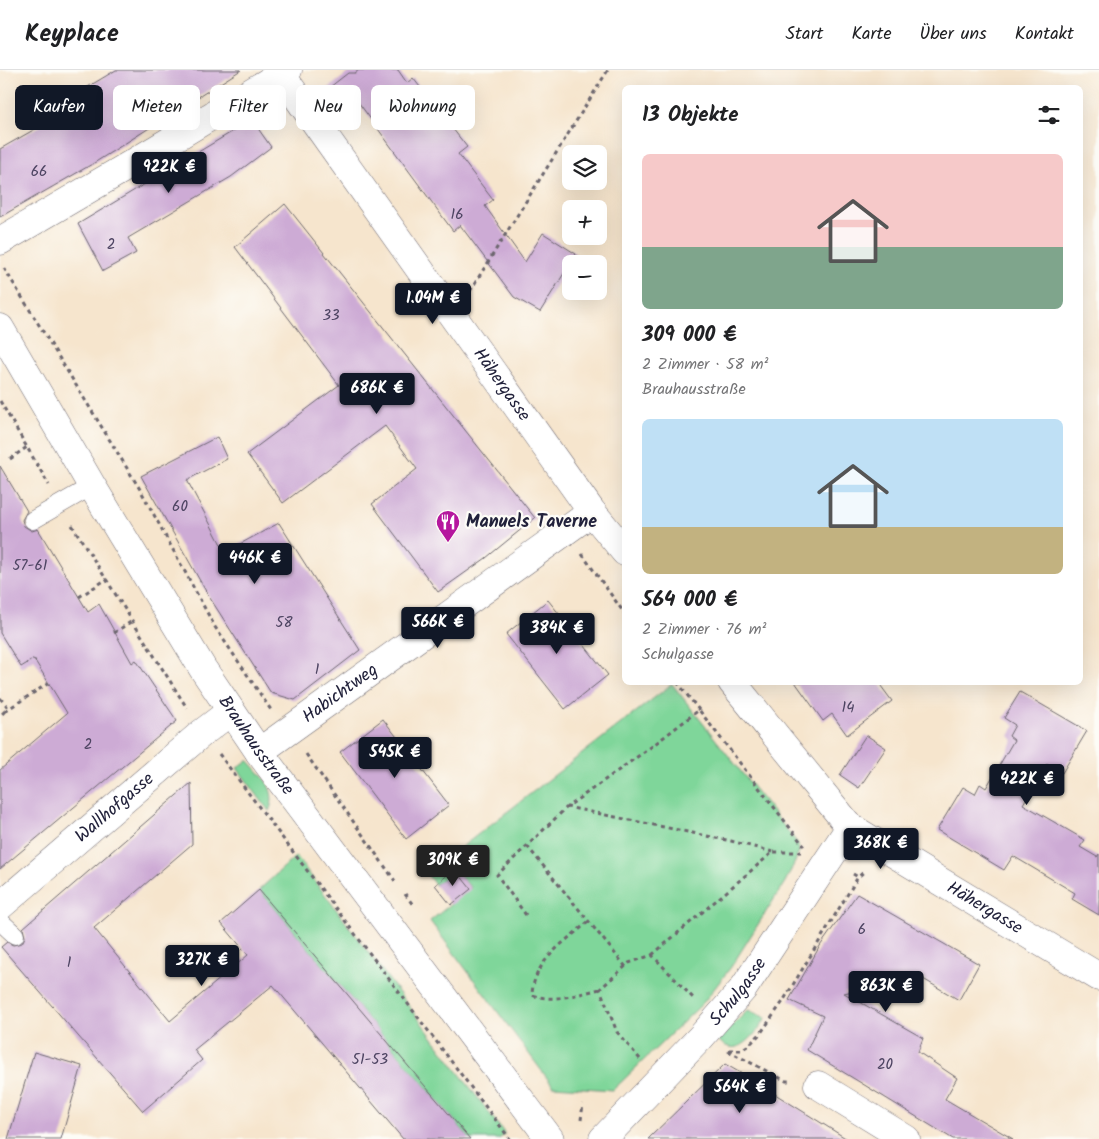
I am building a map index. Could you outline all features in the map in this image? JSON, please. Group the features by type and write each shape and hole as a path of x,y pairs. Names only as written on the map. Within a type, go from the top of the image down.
{"street":[{"name":"Hähergasse","path":"282,72 592,512 622,548"},
{"path":"0,240 282,72"},
{"name":"Brauhausstraße","path":"0,328 92,486 203,669 258,752 550,1139"},
{"name":"Habichtweg","path":"258,752 592,512"},
{"name":"Hähergasse","path":"734,685 850,827 1099,977"},
{"name":"Wallhofgasse","path":"0,906 202,732 231,711"},
{"name":"Schulgasse","path":"603,1139 701,1037 743,989 850,827"},
{"path":"818,1085 906,1139"}],"lane":[{"path":"33,520 92,486"},
{"path":"0,920 15,935"}],"path":[{"path":"453,317 608,70"},
{"path":"0,261 141,491 215,627 285,734 304,751 398,885"},
{"path":"10,458 27,446"},
{"path":"79,597 107,579"},
{"path":"114,633 132,621"},
{"path":"0,716 49,683"},
{"path":"679,685 806,847"},
{"path":"0,698 7,706 5,711"},
{"path":"526,915 497,875 567,807 699,710"},
{"path":"567,807 731,841 773,852 805,852"},
{"path":"526,846 626,967"},
{"path":"588,922 548,956 540,968 532,994 543,998 576,995 600,989 629,963 652,955 773,852"},
{"path":"404,892 414,907"},
{"path":"652,955 701,1005"},
{"path":"600,989 618,1032 640,1060"},
{"path":"727,1050 786,1081 818,1085"}],"green space":[{"path":"671,685 673,685 798,844 799,851 785,882 731,967 704,1002 613,1090 553,1086 430,921 471,888 455,869 435,885 427,874"},
{"path":"248,760 263,777 270,790 272,803 269,811 237,768"},
{"path":"296,856 505,1134 499,1139 470,1139 259,890"},
{"path":"748,1010 766,1018 746,1042 733,1048 725,1046 718,1040"}],"building":[{"path":"116,70 241,70 217,85 210,85 210,90 200,96 200,85 113,85 113,130 146,130 94,163 0,217 0,149 33,130 103,130 103,85 91,85"},
{"path":"359,70 398,70 407,83 413,78 418,85 371,85 371,119 361,106 361,85 333,85 348,73 355,73"},
{"path":"235,130 259,130 271,147 231,177 128,238 136,253 103,271 78,224"},
{"path":"379,130 454,130 467,147 458,154 493,200 485,206 525,262 543,233 576,254 562,255 562,277 540,312 514,297 460,225 453,231"},
{"path":"285,204 535,518 486,558 438,592 372,504 417,469 385,426 283,503 247,454 339,385 235,247"},
{"path":"217,437 227,459 187,480 225,552 279,523 360,650 295,700 271,693 208,595 141,476"},
{"path":"0,466 27,511 22,520 24,526 32,531 38,529 88,612 99,604 132,663 136,660 177,721 0,869 0,770 67,713 34,659 21,667 0,633"},
{"path":"548,600 608,675 565,709 506,634"},
{"path":"797,685 880,685 892,701 847,735 832,714 823,721"},
{"path":"1020,692 1087,731 1062,773 1047,764 1023,804 1085,840 1080,847 1097,857 1099,854 1099,915 1072,899 1075,893 1013,856 1004,870 937,830 963,787 975,794 980,784 986,788 1014,740 1009,736 1015,725 1004,718"},
{"path":"383,719 449,805 406,839 340,752"},
{"path":"866,735 886,748 859,788 840,775"},
{"path":"191,783 192,844 94,928 170,1021 248,955 221,923 259,890 470,1139 403,1139 273,985 194,1050 202,1060 143,1111 1,947 7,942 13,945 22,943 25,937 23,928"},
{"path":"455,869 471,889 451,905 435,885"},
{"path":"857,894 979,964 959,1000 918,976 844,993 923,1038 918,1052 957,1078 945,1099 1013,1139 953,1139 807,1050 823,1016 789,1000 820,946"},
{"path":"34,1052 82,1066 61,1139 8,1139"},
{"path":"725,1064 751,1079 847,1139 648,1139"}],"place":[{"name":"Manuels Taverne","path":"448,543"}]}
